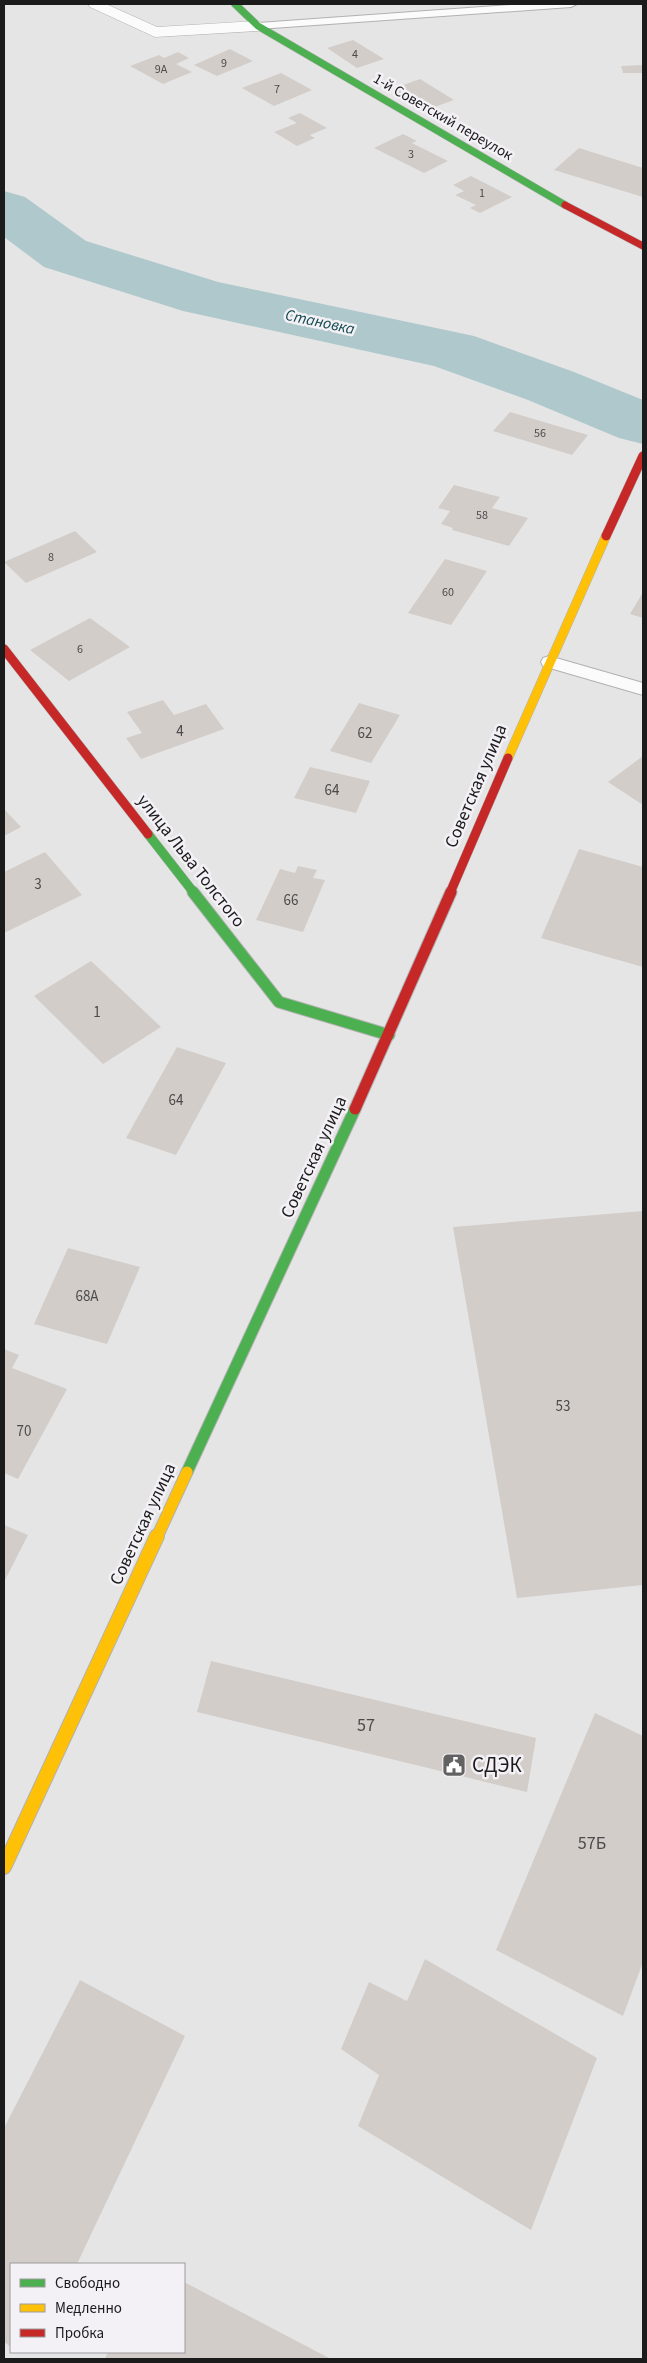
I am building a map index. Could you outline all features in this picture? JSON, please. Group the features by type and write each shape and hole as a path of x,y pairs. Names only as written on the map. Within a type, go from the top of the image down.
{"main road":[{"name":"1-й Советский переулок","path":"235,4 258,26 541,192 643,246"},
{"name":"Советская улица","path":"4,1867 389,1036 548,662 643,456"},
{"name":"улица Льва Толстого","path":"4,649 279,1002 389,1036"}],"street":[{"path":"95,4 155,32 258,26"}],"lane":[{"path":"258,26 570,4"},
{"path":"548,662 643,689"}],"building":[{"path":"353,40 384,59 357,68 327,48"},
{"path":"230,49 253,61 217,76 194,65"},
{"path":"178,52 189,58 176,64 192,72 163,84 130,66 159,55 164,58"},
{"path":"643,65 643,73 623,73 621,66"},
{"path":"281,73 312,90 274,106 242,88"},
{"path":"420,79 454,100 426,110 392,89"},
{"path":"300,113 327,128 310,135 315,138 297,146 274,132 297,123 288,118"},
{"path":"403,134 417,141 412,143 448,161 424,173 374,148"},
{"path":"579,148 643,168 643,197 554,170"},
{"path":"471,176 512,197 480,213 470,208 476,205 455,195 464,191 453,185"},
{"path":"510,412 588,435 572,455 493,431"},
{"path":"454,485 500,497 492,508 528,518 509,546 452,530 453,528 441,524 450,511 438,508"},
{"path":"75,531 97,552 26,583 4,562"},
{"path":"445,559 487,571 451,625 408,613"},
{"path":"643,592 643,618 630,614"},
{"path":"90,618 130,647 69,681 30,650"},
{"path":"163,700 174,715 206,704 224,729 141,759 126,738 142,733 127,712"},
{"path":"359,703 400,715 371,763 330,751"},
{"path":"643,756 643,805 608,782"},
{"path":"310,767 370,781 356,813 294,798"},
{"path":"4,809 21,827 4,836"},
{"path":"579,849 643,867 643,967 541,938"},
{"path":"45,852 82,895 4,933 4,872"},
{"path":"298,866 317,870 313,878 325,880 303,932 256,920 280,869 295,873"},
{"path":"91,961 161,1027 103,1064 34,996"},
{"path":"177,1047 226,1063 176,1155 126,1138"},
{"path":"643,1211 643,1585 517,1598 453,1227"},
{"path":"68,1248 140,1267 107,1344 34,1324"},
{"path":"4,1349 19,1355 12,1368 67,1389 18,1479 4,1473"},
{"path":"4,1525 28,1535 4,1582"},
{"path":"211,1661 536,1738 527,1792 197,1712"},
{"path":"595,1713 643,1736 643,1962 623,2016 496,1950"},
{"path":"425,1959 597,2058 531,2230 358,2126 379,2075 341,2049 369,1982 407,2001"},
{"path":"80,1980 185,2036 77,2263 10,2263 10,2346 4,2342 4,2128"},
{"path":"185,2283 331,2359 105,2359 108,2353 185,2353"}],"waterway":[{"name":"Становка","path":"4,209 65,254 205,298 451,350 551,386 643,424"}],"traffic: fast":[{"path":"235,4 258,26 565,205"},
{"path":"148,834 279,1002 389,1035"},
{"path":"187,1472 355,1109"}],"traffic: slow":[{"path":"508,758 606,536"},
{"path":"4,1867 187,1472"}],"traffic: jam":[{"path":"565,205 643,246"},
{"path":"606,536 643,456"},
{"path":"4,649 148,834"},
{"path":"355,1109 389,1035 508,758"}],"place":[{"name":"СДЭК","path":"454,1765"}]}
